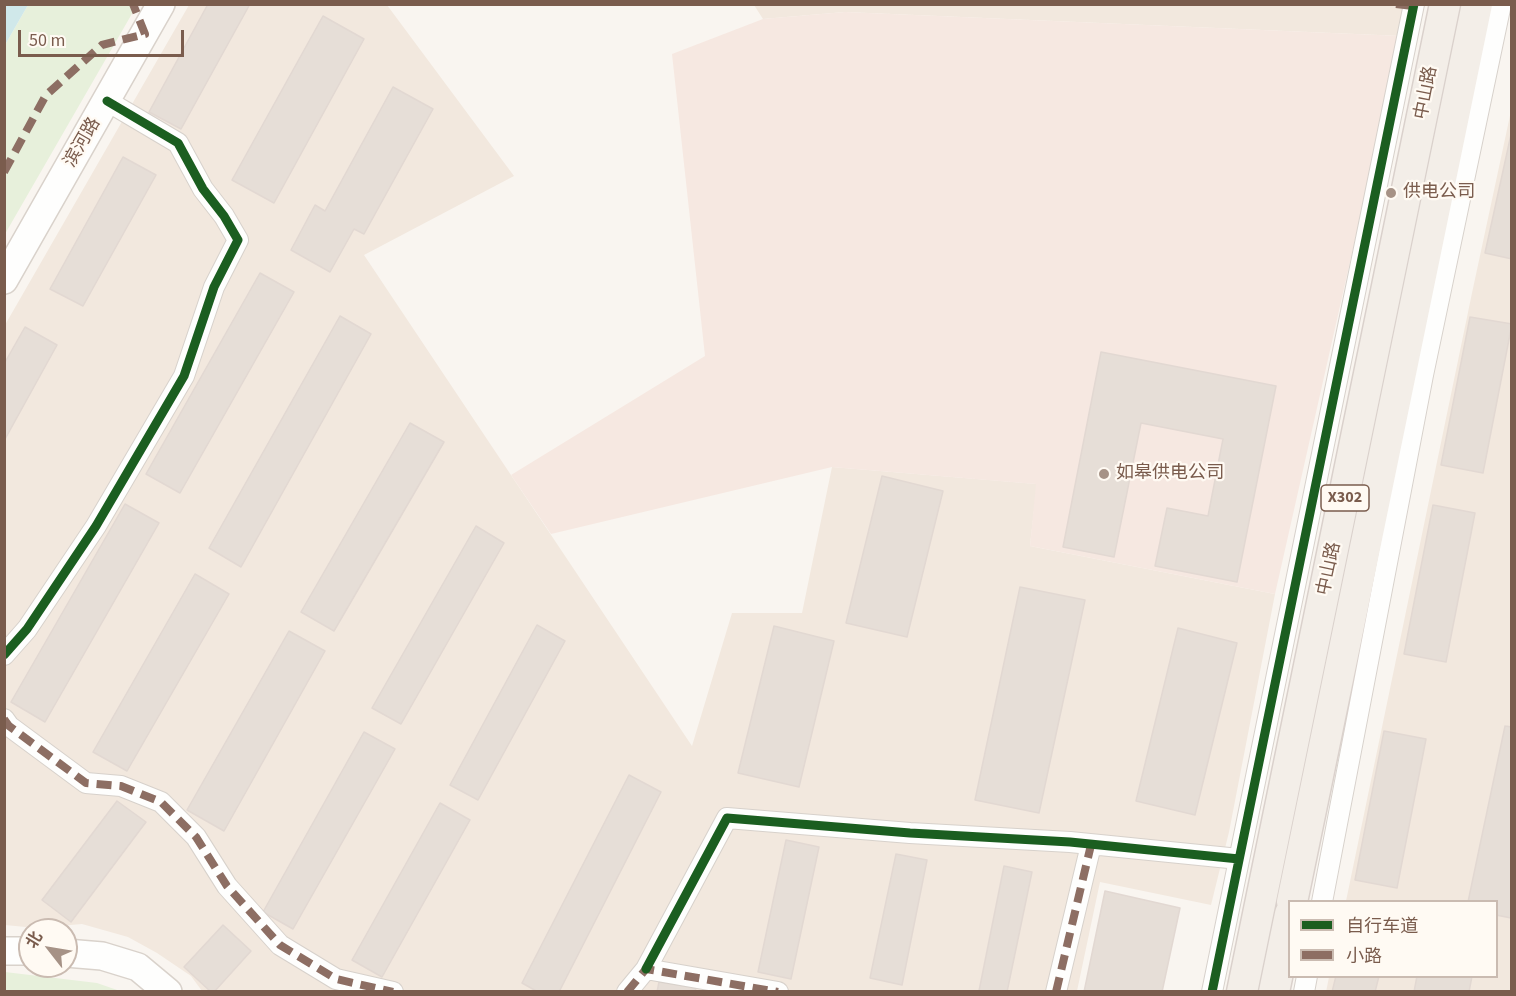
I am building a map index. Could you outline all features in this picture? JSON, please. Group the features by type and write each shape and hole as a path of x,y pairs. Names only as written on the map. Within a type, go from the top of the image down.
{"main road":[{"name":"中山路","path":"1242,992 1445,4"},
{"name":"中山路","path":"1292,900 1477,4"},
{"path":"1274,992 1288,924"}],"street":[{"name":"滨河路","path":"4,280 161,4"},
{"path":"1322,900 1422,375 1501,4"},
{"path":"1212,992 1408,5"},
{"path":"4,655 27,629 96,525 184,376 214,286 238,240 224,216 203,189 178,142 107,101"},
{"path":"4,719 9,726 86,783 120,786 161,802 196,837 227,886 280,945 336,979 393,992"},
{"path":"627,992 646,969 727,818 910,833 1070,842 1239,859"},
{"path":"1056,992 1091,845"},
{"path":"78,953 102,956 138,967 168,992"},
{"path":"646,969 778,992"}],"shaded area":[{"path":"189,5 387,5 514,176 364,255 692,746 732,613 802,613 832,467 1037,484 1030,546 1275,594 1229,832 1211,905 1100,882 1077,991 202,991 191,976 157,953 128,937 78,924 78,918 18,918 18,926 5,925 5,325"},
{"path":"754,5 1407,5 1401,36 845,12 763,19"},
{"path":"845,12 1401,36 1275,594 1030,546 1036,484 832,467 551,534 511,475 705,356 672,54 763,19"},
{"path":"1511,111 1511,991 1326,992 1329,978 1498,978 1498,900 1346,900"}],"green space":[{"path":"28,5 137,5 5,234 5,45"},
{"path":"5,972 18,974 18,978 55,978 97,983 120,991 5,991"}],"water":[{"path":"4,5 28,5 5,45"}],"building":[{"path":"208,4 250,4 181,129 149,112"},
{"path":"323,16 364,39 274,203 232,180"},
{"path":"393,87 433,109 364,234 354,229 330,272 291,250 315,205 325,211"},
{"path":"1512,130 1512,259 1485,253"},
{"path":"123,157 156,175 83,306 50,289"},
{"path":"260,273 294,292 180,493 146,474"},
{"path":"340,316 371,334 241,567 209,548"},
{"path":"1470,317 1512,324 1483,473 1441,465"},
{"path":"25,327 57,345 4,441 4,364"},
{"name":"如皋供电公司","path":"1101,352 1276,386 1237,582 1155,566 1167,508 1208,516 1223,439 1141,423 1114,557 1063,547"},
{"path":"410,423 444,442 334,631 301,612"},
{"path":"882,476 943,491 907,637 846,623"},
{"path":"125,504 159,523 45,722 11,702"},
{"path":"1433,505 1475,513 1446,662 1404,654"},
{"path":"476,526 504,543 401,724 372,708"},
{"path":"195,574 229,594 127,771 93,752"},
{"path":"1020,587 1085,600 1039,813 975,800"},
{"path":"537,625 565,641 478,800 450,785"},
{"path":"774,626 834,641 799,787 738,773"},
{"path":"1178,628 1237,643 1195,815 1136,801"},
{"path":"289,631 325,651 224,831 187,810"},
{"path":"1505,726 1512,727 1511,918 1498,915 1498,900 1468,900"},
{"path":"1384,731 1426,739 1397,888 1355,880"},
{"path":"364,732 395,749 293,929 263,912"},
{"path":"629,775 661,792 559,992 538,992 522,983"},
{"path":"117,801 146,822 74,918 66,918 42,900"},
{"path":"440,803 470,820 382,977 352,960"},
{"path":"786,840 819,847 791,979 758,972"},
{"path":"896,854 927,860 902,985 870,978"},
{"path":"1004,866 1032,872 1007,992 981,992 979,991"},
{"path":"1105,891 1180,908 1162,992 1084,992"},
{"path":"223,925 251,951 214,992 211,992 184,967"},
{"path":"1336,978 1378,978 1375,992 1332,992"},
{"path":"1417,978 1472,978 1469,992 1414,992"},
{"path":"659,982 696,988 695,992 657,992"}],"marked path":[{"path":"4,172 46,95 102,45 145,34 133,4"},
{"path":"1396,4 1414,6"},
{"path":"4,719 9,726 86,783 121,786 161,802 196,837 227,886 280,945 336,979 393,992"},
{"path":"1056,992 1091,845"},
{"path":"627,992 646,969 778,992"}],"cycle path":[{"path":"1212,992 1414,4"},
{"path":"4,655 27,629 96,526 184,376 214,287 238,240 224,216 203,189 178,143 107,101"},
{"path":"646,969 727,818 910,833 1070,842 1239,859"}],"place":[{"name":"供电公司","path":"1391,193"},
{"name":"如皋供电公司","path":"1104,474"}]}
